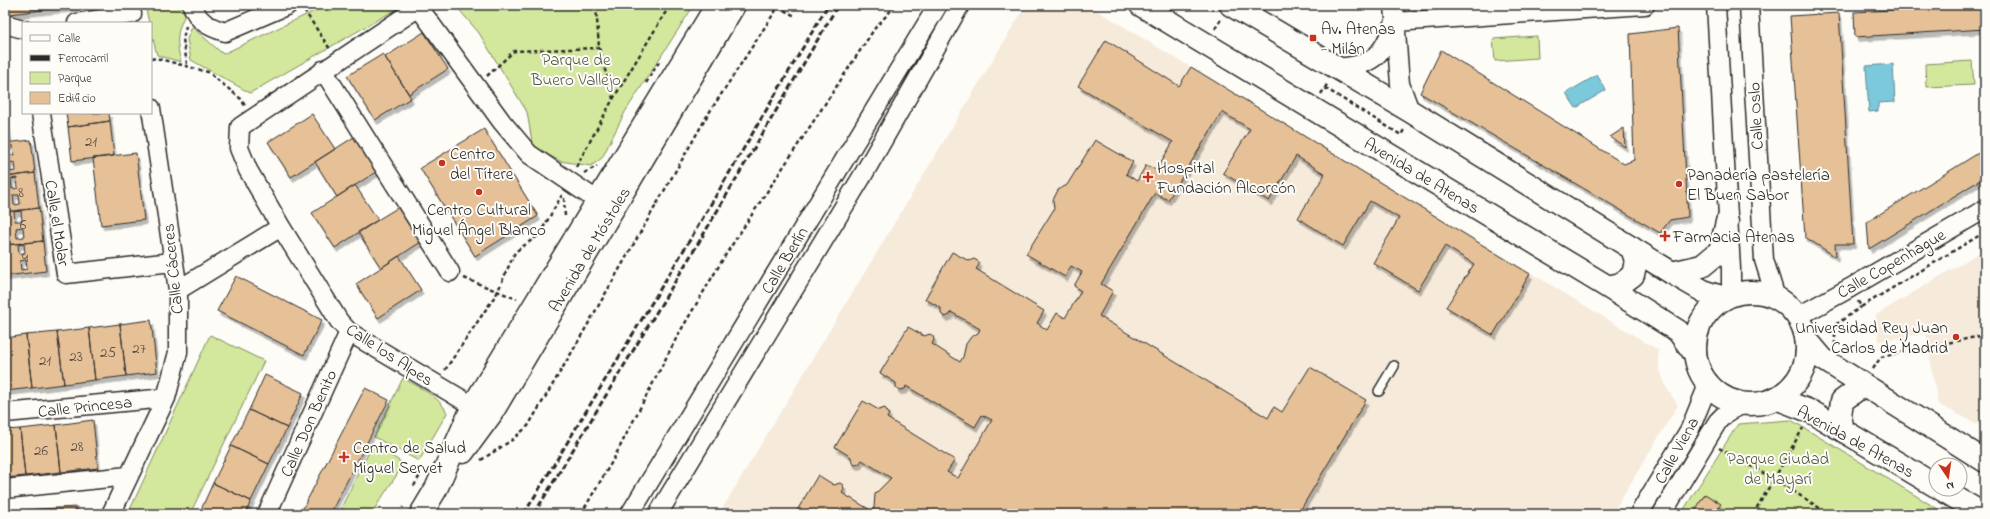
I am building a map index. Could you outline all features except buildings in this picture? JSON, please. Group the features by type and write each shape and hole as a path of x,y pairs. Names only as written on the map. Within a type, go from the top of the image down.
{"street":[{"path":"194,10 208,26 225,32 288,5"},
{"name":"Avenida de Móstoles","path":"436,489 474,406 717,5"},
{"name":"Avenida de Móstoles","path":"421,514 436,489 491,414 734,5"},
{"name":"Calle Berlín","path":"630,514 938,5"},
{"name":"Calle Berlín","path":"658,514 863,175 960,5"},
{"name":"Avenida de Atenas","path":"1141,5 1608,287 1678,331 1695,354"},
{"path":"1394,13 1644,5"},
{"name":"Calle Oslo","path":"1716,5 1727,222 1728,297"},
{"name":"Calle Oslo","path":"1749,5 1764,260 1776,298"},
{"path":"418,6 502,122 529,154 598,201"},
{"name":"Calle los Alpes","path":"418,6 240,127 239,148 248,170 281,227 339,320 349,332 474,406"},
{"path":"1227,10 1336,68 1412,112 1705,292 1728,297"},
{"path":"1336,68 1364,64 1386,46 1394,13"},
{"path":"1394,13 1400,84 1412,112"},
{"path":"83,22 132,14"},
{"path":"5,24 22,29"},
{"path":"323,70 450,272"},
{"name":"Calle el Molar","path":"41,114 66,274 172,262"},
{"name":"Calle Cáceres","path":"111,514 166,398 178,352 178,290 172,262 152,114"},
{"name":"Calle Copenhague","path":"1797,316 1850,288 1985,209"},
{"path":"1672,273 1702,266 1720,252 1727,222"},
{"path":"178,290 281,227"},
{"path":"1608,287 1621,284 1633,275 1636,261 1632,248"},
{"path":"1806,339 1806,357 1800,373 1790,388 1776,398 1760,403 1746,403 1730,400 1718,394 1708,385 1699,371 1695,354 1695,338 1701,322 1711,308 1728,297 1746,292 1761,293 1776,298 1788,306 1797,316 1806,339 1823,360 1865,376 1985,461"},
{"name":"Calle Don Benito","path":"267,514 349,332"},
{"path":"1843,430 1840,416 1842,401 1865,376"},
{"name":"Calle Viena","path":"1639,514 1690,429 1708,385"},
{"name":"Calle Princesa","path":"5,413 166,398"},
{"name":"Avenida de Atenas","path":"1776,398 1812,412 1928,481"},
{"name":"Calle Viena","path":"1662,514 1706,440 1727,412 1746,403"},
{"path":"5,489 128,476"},
{"path":"1954,497 1983,514"}],"lane":[{"path":"1379,391 1394,366"}],"path":[{"path":"301,5 326,43"},
{"path":"596,5 599,48 613,99"},
{"path":"436,384 497,291 516,252 539,235 613,99 670,5"},
{"path":"581,514 613,460 678,335 726,254 875,28 896,5"},
{"path":"480,460 512,440 528,426 576,346 707,116 778,7 795,16"},
{"path":"187,65 184,54 183,39 186,24 194,10"},
{"path":"1213,32 1227,10"},
{"path":"475,85 514,51 599,48"},
{"path":"152,58 187,65 208,72 241,99 252,118"},
{"path":"1325,88 1401,135 1412,112"},
{"path":"1840,349 1835,346 1835,325 1985,232"},
{"path":"450,272 535,305"},
{"path":"1850,288 1862,307"},
{"path":"1865,376 1874,369 1881,357 1985,335"},
{"path":"1753,514 1803,427"},
{"path":"1706,440 1774,479 1829,514"}],"shaded area":[{"name":"Hospital Fundación Alcorcón","path":"1026,5 1088,5 1658,350 1659,367 1666,387 1678,405 1612,514 719,514"},
{"name":"Universidad Rey Juan Carlos de Madrid","path":"1985,249 1985,428 1938,404 1926,334 1879,341 1876,315"}],"green space":[{"path":"145,5 181,5 185,15 178,32 178,49 181,62 157,55 152,35 152,22 149,22"},
{"path":"327,5 398,5 400,7 250,93 191,60 187,39 192,27 223,54"},
{"name":"Parque de Buero Vallejo","path":"430,5 694,5 625,112 602,158 591,166 560,161 533,147 527,112 479,33 456,6"},
{"path":"1537,36 1538,58 1495,61 1493,39"},
{"path":"1972,61 1974,85 1926,87 1925,64"},
{"path":"210,335 264,361 190,514 128,514"},
{"path":"403,378 434,397 444,407 447,413 419,461 374,437"},
{"name":"Parque Ciudad de Mayarí","path":"1791,420 1946,514 1681,514 1738,424"},
{"path":"373,444 404,464 371,514 354,514 341,508"}],"water":[{"path":"1893,64 1895,102 1878,103 1878,111 1869,112 1866,66"},
{"path":"1597,75 1606,90 1576,108 1566,93"}],"railway":[{"path":"524,514 691,238 828,5"},
{"path":"534,514 699,242 838,5"}],"place":[{"name":"Av. Atenas - Milán","path":"1313,38"},
{"name":"Centro del Títere","path":"442,163"},
{"name":"Hospital Fundación Alcorcón","path":"1148,177"},
{"name":"Panadería pastelería El Buen Sabor","path":"1679,184"},
{"name":"Centro Cultural Miguel Ángel Blanco","path":"479,192"},
{"name":"Farmacia Atenas","path":"1665,236"},
{"name":"Universidad Rey Juan Carlos de Madrid","path":"1956,337"},
{"name":"Centro de Salud Miguel Servet","path":"344,457"}]}
